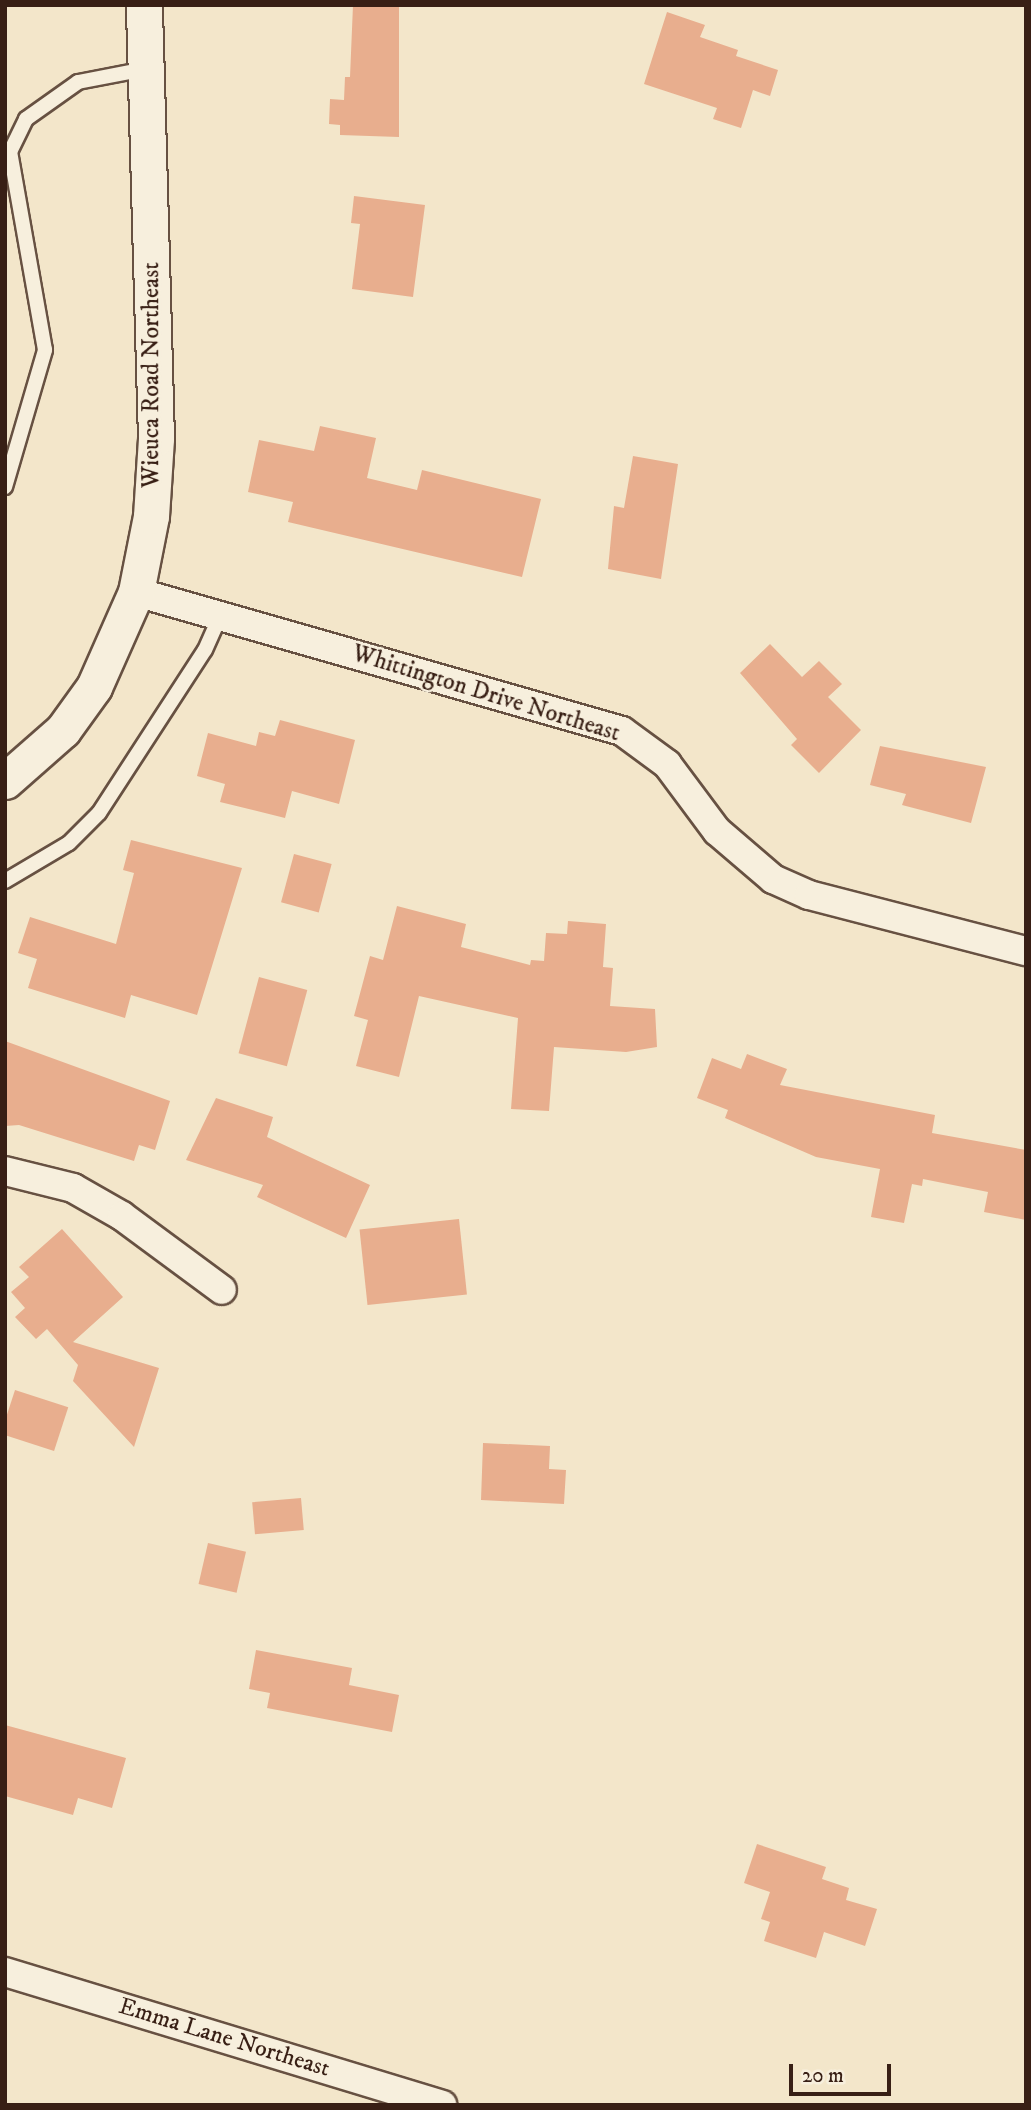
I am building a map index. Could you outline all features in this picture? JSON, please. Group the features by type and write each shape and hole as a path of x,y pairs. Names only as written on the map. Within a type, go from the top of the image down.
{"street":[{"name":"Wieuca Road Northeast","path":"5,781 62,730 94,687 136,592 151,516 156,438 144,5"},
{"name":"Whittington Drive Northeast","path":"136,592 622,731 667,764 717,831 774,879 809,895 1026,951"},
{"path":"5,1171 73,1188 122,1216 222,1290"},
{"name":"Emma Lane Northeast","path":"5,1972 442,2105"}],"lane":[{"path":"5,487 45,350 10,152 26,119 78,82 145,69"},
{"path":"5,881 69,843 99,813 205,650 220,616"}],"building":[{"path":"353,5 399,5 399,137 340,135 340,125 329,124 330,99 344,100 345,77 350,77"},
{"path":"667,12 705,25 700,37 738,50 736,56 778,70 770,96 753,90 741,128 713,119 717,108 644,84"},
{"path":"354,196 425,205 413,297 352,289 360,224 351,223"},
{"path":"320,426 376,438 367,478 417,490 422,470 541,499 522,577 288,522 293,502 248,492 259,440 314,451"},
{"path":"633,456 678,464 661,579 608,569 614,506 624,508"},
{"path":"770,644 802,677 819,661 842,684 828,697 861,730 819,773 791,745 797,739 740,673"},
{"path":"280,720 355,740 339,804 292,791 285,818 220,802 225,784 197,776 208,733 256,746 259,732 275,736"},
{"path":"880,746 986,767 971,823 902,805 906,794 870,785"},
{"path":"131,840 242,868 197,1015 131,995 125,1018 28,988 37,959 18,953 30,917 116,944 134,873 123,870"},
{"path":"294,854 332,864 319,912 281,902"},
{"path":"397,906 466,924 461,947 530,965 531,960 544,961 546,933 567,934 568,921 606,924 603,967 613,968 610,1006 655,1009 657,1047 626,1052 554,1047 549,1111 511,1109 518,1018 419,996 399,1077 356,1066 368,1020 354,1016 370,956 383,960"},
{"path":"259,977 307,990 287,1066 239,1053"},
{"path":"5,1041 170,1101 155,1150 139,1145 134,1161 19,1125 5,1126"},
{"path":"747,1054 787,1069 780,1085 935,1115 932,1133 1026,1150 1026,1220 984,1212 988,1192 923,1179 922,1186 912,1184 904,1223 871,1217 880,1169 816,1157 725,1118 728,1110 697,1098 712,1058 741,1069"},
{"path":"216,1098 273,1117 267,1137 370,1185 346,1238 257,1197 263,1185 186,1160"},
{"path":"459,1219 467,1295 367,1305 360,1229"},
{"path":"62,1229 123,1297 73,1342 159,1368 134,1447 73,1381 78,1365 47,1329 36,1339 15,1317 25,1308 11,1292 29,1277 19,1267"},
{"path":"15,1390 68,1407 54,1451 5,1435 5,1421"},
{"path":"483,1443 550,1446 549,1469 566,1470 564,1504 481,1500"},
{"path":"301,1498 304,1530 255,1534 252,1502"},
{"path":"208,1543 246,1552 237,1593 199,1584"},
{"path":"256,1650 352,1668 349,1685 399,1695 392,1732 267,1708 270,1693 249,1689"},
{"path":"5,1725 126,1758 112,1808 78,1798 73,1815 5,1796"},
{"path":"757,1844 826,1867 822,1879 849,1888 846,1900 877,1909 865,1946 824,1932 816,1958 764,1941 770,1922 761,1919 770,1892 744,1883"}]}
